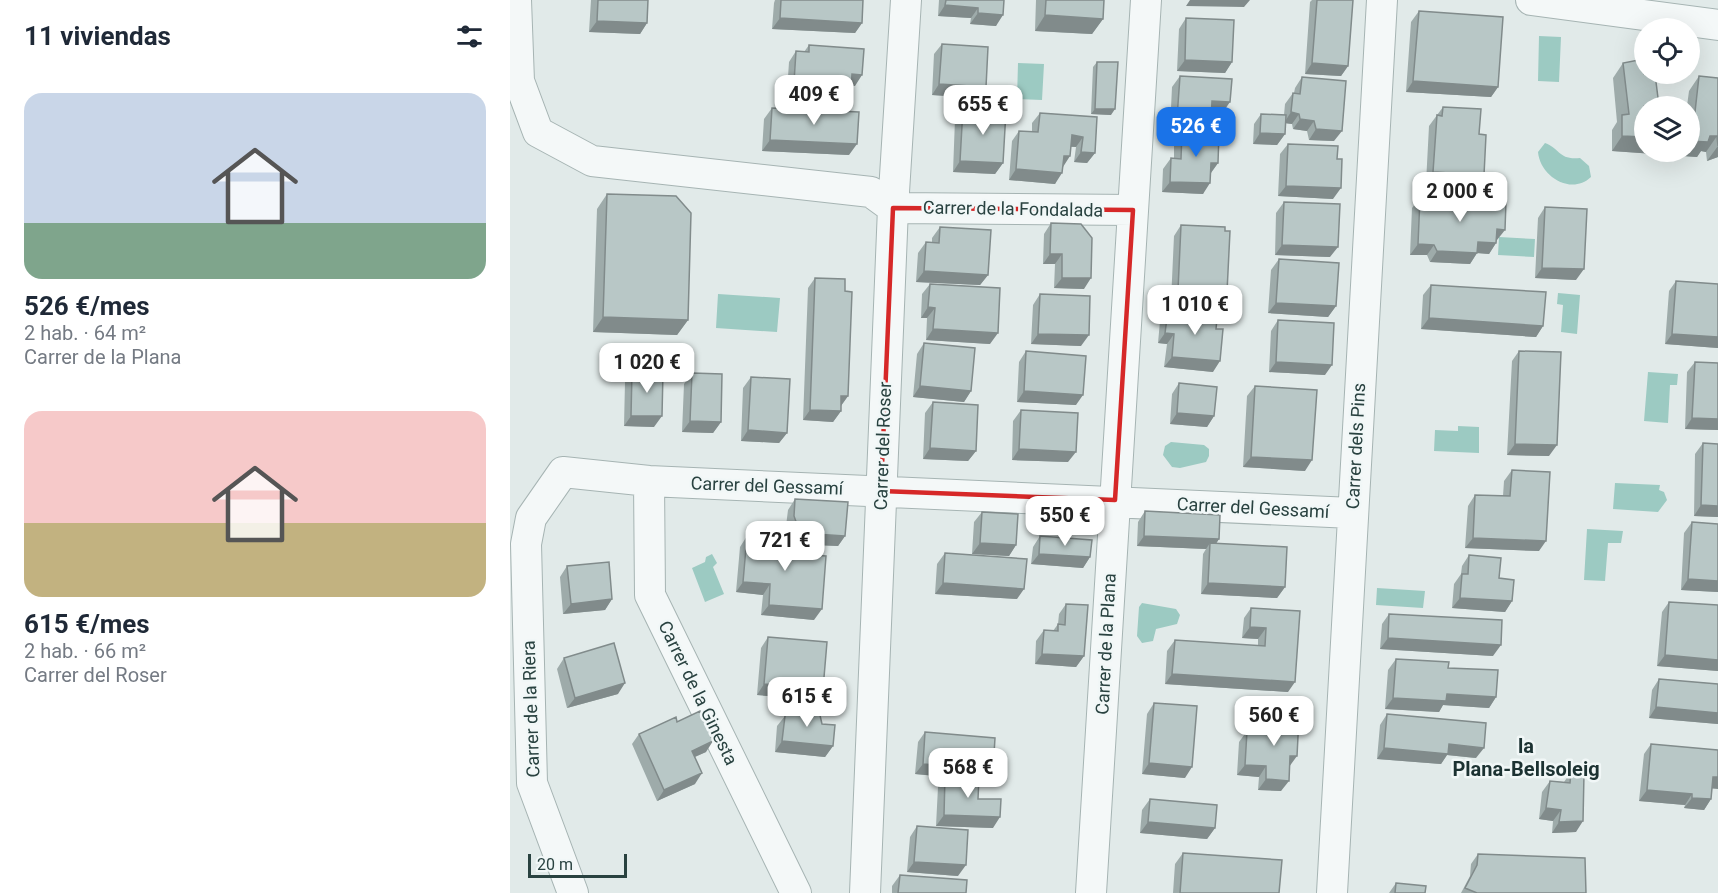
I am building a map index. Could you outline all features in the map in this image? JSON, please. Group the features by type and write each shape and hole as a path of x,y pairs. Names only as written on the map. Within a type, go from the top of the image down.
{"street":[{"path":"516,0 514,46 519,81 538,132 592,161 872,192 893,208"},
{"name":"Carrer del Roser","path":"865,893 893,208 906,0"},
{"name":"Carrer de la Plana","path":"1091,893 1146,0"},
{"name":"Carrer dels Pins","path":"1332,893 1382,0"},
{"path":"1531,0 1718,25"},
{"name":"Carrer de la Fondalada","path":"893,208 1133,210"},
{"name":"Carrer del Gessamí","path":"531,518 563,472 649,481 1114,500 1352,513"},
{"name":"Carrer de la Ginesta","path":"649,481 650,595 796,893"},
{"name":"Carrer de la Riera","path":"531,518 526,544 532,783 573,893"}],"highlighted area":[{"path":"893,208 1133,210 1115,500 881,491"}],"shaded area":[{"path":"1539,36 1561,37 1559,82 1538,81"},
{"path":"1018,63 1044,64 1042,100 1017,99"},
{"path":"1545,143 1563,156 1580,158 1589,166 1591,177 1575,184 1558,181 1544,169 1540,161 1538,152"},
{"path":"1499,237 1535,239 1534,257 1498,255"},
{"path":"1558,293 1580,295 1577,334 1561,332 1563,305 1557,304"},
{"path":"718,294 780,298 777,332 716,328"},
{"path":"1648,372 1678,374 1677,385 1670,385 1668,423 1644,421"},
{"path":"1458,426 1479,427 1479,453 1434,451 1435,430 1458,431"},
{"path":"1171,442 1204,445 1209,449 1209,456 1206,462 1180,468 1172,467 1163,455 1165,446"},
{"path":"1615,483 1660,485 1659,490 1664,492 1667,500 1658,512 1613,509"},
{"path":"1587,529 1623,531 1621,543 1608,543 1605,581 1584,580"},
{"path":"712,554 717,563 713,567 724,594 705,602 692,568 705,562 706,557"},
{"path":"1377,588 1425,591 1423,608 1376,605"},
{"path":"1142,603 1176,609 1180,615 1177,624 1156,629 1153,641 1142,643 1137,636 1139,607"}],"building":[{"path":"598,0 648,0 647,23 597,21"},
{"path":"781,0 863,0 862,23 780,18"},
{"path":"946,0 1004,0 1003,15 978,13 978,8 945,5"},
{"path":"1046,0 1104,0 1103,19 1045,15"},
{"path":"1317,0 1353,0 1348,66 1312,63"},
{"path":"1419,11 1503,17 1498,87 1413,81"},
{"path":"1186,18 1234,20 1232,62 1185,60"},
{"path":"942,44 988,47 986,87 939,84"},
{"path":"809,45 864,49 862,75 852,74 851,90 804,86 805,83 794,82 796,51 809,52"},
{"path":"1634,61 1634,84 1656,84 1658,96 1634,96 1634,137 1622,136 1622,115 1629,114 1623,63"},
{"path":"1097,62 1118,62 1115,109 1095,109"},
{"path":"1180,76 1232,79 1230,102 1212,101 1211,120 1177,118"},
{"path":"1700,76 1718,78 1718,146 1717,136 1710,136 1708,142 1700,142 1700,96 1697,96"},
{"path":"1302,77 1346,81 1342,131 1316,129 1314,121 1300,119 1299,114 1291,112 1293,93 1300,94"},
{"path":"1443,107 1481,109 1479,134 1486,135 1484,175 1433,172 1437,115 1442,116"},
{"path":"772,108 859,112 857,144 770,140"},
{"path":"963,108 1006,111 1003,163 960,161"},
{"path":"1040,113 1097,117 1095,153 1081,152 1083,137 1072,135 1070,156 1064,156 1062,173 1016,169 1019,131 1038,132"},
{"path":"1261,114 1286,115 1285,134 1260,133"},
{"path":"1182,132 1219,133 1218,163 1211,163 1210,183 1170,182 1171,158 1181,159"},
{"path":"1288,144 1338,146 1337,159 1342,159 1341,188 1286,186"},
{"path":"607,194 676,196 691,213 688,320 603,317"},
{"path":"1420,198 1506,201 1505,230 1497,229 1496,243 1478,242 1477,253 1437,251 1434,245 1418,244"},
{"path":"1284,202 1340,204 1338,247 1282,245"},
{"path":"1545,207 1587,209 1584,269 1542,268"},
{"path":"1051,223 1081,224 1092,238 1091,278 1062,278 1062,254 1050,254"},
{"path":"1181,225 1225,227 1225,231 1230,231 1227,292 1178,290"},
{"path":"940,227 991,230 988,275 924,271 926,242 939,243"},
{"path":"1279,259 1339,263 1336,306 1276,303"},
{"path":"815,278 845,279 845,291 852,292 848,396 841,396 841,411 810,410"},
{"path":"1676,281 1718,284 1718,337 1672,334"},
{"path":"930,284 1000,288 998,333 933,329 935,308 928,307"},
{"path":"1431,285 1546,292 1543,326 1429,318"},
{"path":"1040,294 1090,296 1089,335 1038,334"},
{"path":"1168,311 1210,315 1209,318 1217,319 1216,329 1223,329 1220,361 1172,357 1174,334 1165,333"},
{"path":"1278,320 1334,323 1332,365 1276,362"},
{"path":"924,343 975,348 971,391 920,386"},
{"path":"1026,351 1086,356 1083,395 1024,391"},
{"path":"1519,351 1561,352 1557,445 1515,444"},
{"path":"1695,362 1718,363 1718,419 1692,418"},
{"path":"632,371 663,372 662,416 631,416"},
{"path":"692,373 722,374 721,422 690,421"},
{"path":"751,377 790,379 787,433 748,430"},
{"path":"1179,383 1217,387 1214,416 1177,413"},
{"path":"1255,386 1317,390 1312,460 1251,457"},
{"path":"933,402 978,405 976,451 930,448"},
{"path":"1021,410 1078,413 1076,452 1019,449"},
{"path":"1703,443 1718,444 1718,506 1701,505"},
{"path":"1512,470 1550,472 1546,541 1473,538 1475,495 1510,496"},
{"path":"795,499 848,502 845,536 800,533 794,516"},
{"path":"1145,511 1220,515 1219,539 1144,536"},
{"path":"982,512 1018,514 1016,545 980,543"},
{"path":"1692,522 1718,524 1718,581 1688,579"},
{"path":"747,536 797,540 796,554 826,556 822,609 769,605 770,584 743,582"},
{"path":"1040,536 1092,540 1090,557 1039,554"},
{"path":"1210,543 1287,547 1285,587 1208,583"},
{"path":"945,553 1027,559 1024,589 943,583"},
{"path":"1469,555 1501,558 1499,578 1514,580 1512,601 1460,598 1462,574 1468,574"},
{"path":"609,562 612,599 571,604 567,566"},
{"path":"1669,602 1718,605 1718,660 1665,655"},
{"path":"1066,604 1088,605 1084,656 1042,654 1044,630 1058,631 1058,624 1065,625"},
{"path":"1251,608 1300,611 1295,682 1172,674 1175,640 1265,646 1266,628 1250,627"},
{"path":"1389,614 1502,620 1501,645 1388,638"},
{"path":"768,637 827,642 823,689 764,684"},
{"path":"614,643 625,683 575,698 564,658"},
{"path":"1396,659 1449,662 1448,668 1498,670 1496,697 1447,694 1446,701 1393,698"},
{"path":"1659,679 1718,684 1718,713 1656,707"},
{"path":"1154,703 1197,706 1192,767 1149,763"},
{"path":"793,709 819,711 822,724 835,725 833,746 782,741 785,716"},
{"path":"700,711 713,741 692,751 702,773 664,790 639,734 676,717 677,722"},
{"path":"1387,714 1486,723 1484,748 1449,744 1448,754 1384,748"},
{"path":"1270,716 1299,717 1297,756 1290,756 1289,781 1266,779 1266,766 1245,765 1247,731 1270,733"},
{"path":"925,732 995,738 994,754 1001,754 999,770 923,764"},
{"path":"1651,744 1718,750 1718,777 1713,777 1711,799 1692,798 1692,794 1647,790"},
{"path":"1571,772 1584,774 1583,821 1559,822 1561,810 1546,808 1550,781 1570,783"},
{"path":"945,776 979,777 978,799 1001,799 1000,817 944,815"},
{"path":"1150,799 1217,805 1215,828 1148,822"},
{"path":"917,826 968,830 966,865 914,862"},
{"path":"1183,853 1282,860 1279,893 1180,893"},
{"path":"1478,854 1585,858 1586,893 1477,893 1465,888 1477,865"},
{"path":"900,875 967,880 966,893 898,893"},
{"path":"1396,883 1426,886 1425,893 1395,893"}],"district":[{"name":"la Plana-Bellsoleig","path":"1526,758"}]}
